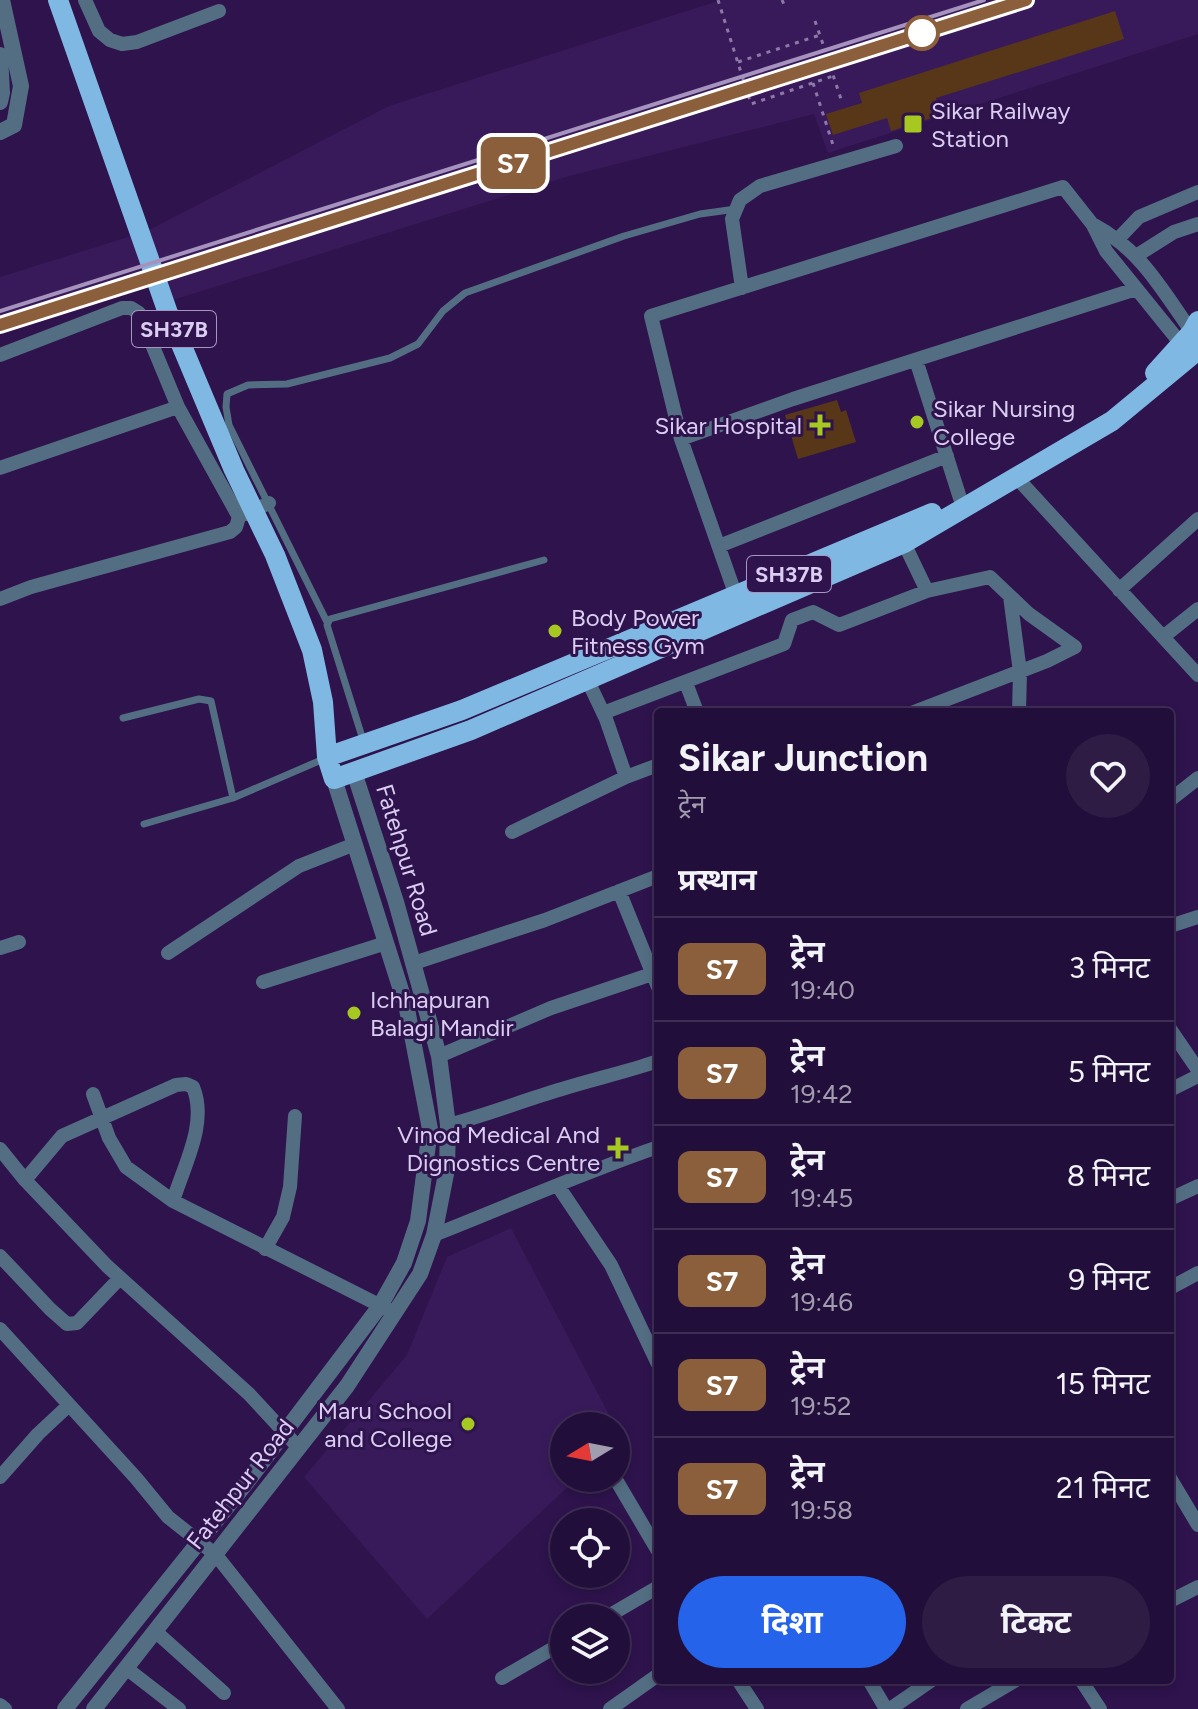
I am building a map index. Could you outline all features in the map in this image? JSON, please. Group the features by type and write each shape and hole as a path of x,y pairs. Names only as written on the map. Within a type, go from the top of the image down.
{"main road":[{"name":"SH37B","path":"58,0 168,313 228,457 275,555 312,650 323,702 354,772"},
{"name":"SH37B","path":"334,779 471,730 904,543 1112,421 1194,343"},
{"name":"SH37B","path":"334,779 346,751 462,710 924,518 1122,401 1194,343"}],"street":[{"path":"0,132 14,125 21,86 2,0"},
{"path":"85,0 99,31 110,40 122,44 137,42 219,11"},
{"path":"0,55 0,102"},
{"path":"742,288 732,219 740,200 760,186 896,146"},
{"path":"736,596 681,439 651,316 1063,187 1136,289 1194,343"},
{"path":"1119,238 1139,217 1198,192"},
{"path":"1136,256 1174,232 1198,224"},
{"path":"1093,225 1119,238 1136,256 1194,343"},
{"path":"681,439 1136,289"},
{"path":"0,355 112,311 131,308 139,313 178,407 239,517 236,527 230,532 31,587 0,599"},
{"path":"916,360 960,498"},
{"path":"0,468 178,407"},
{"path":"719,546 947,456"},
{"path":"1017,478 1198,675"},
{"path":"239,517 269,503"},
{"path":"1119,590 1198,519"},
{"path":"904,543 927,591"},
{"path":"603,713 784,644 792,620 813,612 839,625 927,591 990,577 1029,614 1075,647 1020,672 925,708"},
{"path":"1010,596 1020,672 1019,708"},
{"path":"1163,637 1198,609"},
{"path":"588,681 626,777"},
{"path":"686,683 695,708"},
{"path":"512,832 654,766"},
{"name":"Fatehpur Road","path":"94,1709 347,1386 420,1274 434,1235 447,1169 448,1125 439,1056 414,963 354,772"},
{"path":"1174,797 1198,778"},
{"path":"65,1709 201,1541 380,1306 404,1263 418,1221 430,1129 416,1046 334,779"},
{"path":"168,953 299,866 355,844"},
{"path":"414,963 545,920 654,878"},
{"path":"619,891 654,972"},
{"path":"1174,925 1198,917"},
{"path":"0,948 19,942"},
{"path":"263,982 386,943"},
{"path":"439,1056 551,1008 654,978"},
{"path":"1174,1035 1198,1070"},
{"path":"448,1125 654,1062"},
{"path":"1174,1088 1198,1076"},
{"path":"25,1180 62,1136 176,1085 186,1084 193,1087 200,1107 200,1118 173,1201"},
{"path":"93,1094 109,1138 126,1167 173,1201 396,1314"},
{"path":"265,1249 283,1217 290,1187 295,1116"},
{"path":"434,1235 595,1169 654,1148"},
{"path":"0,1149 25,1180 120,1278 249,1394 299,1448"},
{"path":"558,1186 611,1265 654,1356"},
{"path":"1174,1197 1198,1186"},
{"path":"0,1256 67,1324 77,1323 120,1278"},
{"path":"1174,1286 1198,1273"},
{"path":"0,1329 168,1517 216,1555 338,1709"},
{"path":"0,1477 69,1405"},
{"path":"1174,1485 1198,1525"},
{"path":"623,1492 654,1544"},
{"path":"1174,1599 1198,1587"},
{"path":"629,1604 654,1589"},
{"path":"155,1631 224,1693"},
{"path":"502,1678 550,1650"},
{"path":"126,1668 179,1709"},
{"path":"610,1709 654,1678"},
{"path":"741,1684 757,1709"},
{"path":"872,1684 888,1709 926,1684"},
{"path":"967,1709 1009,1684"},
{"path":"1084,1684 1100,1709"},
{"path":"0,1705 5,1709"}],"lane":[{"path":"144,824 233,798 346,751 327,622 229,425 227,394 248,385 287,384 390,358 418,344 443,311 465,293 624,236 700,214 736,209"},
{"path":"327,622 544,560"},
{"path":"123,718 199,699 211,701 233,798"}],"path":[{"path":"718,0 751,104 833,76"},
{"path":"782,0 786,9"},
{"path":"815,21 824,47"},
{"path":"738,62 820,35"},
{"path":"830,66 841,99"},
{"path":"813,83 839,163"}],"shaded area":[{"path":"721,0 1198,0 1198,34 828,153 814,114 569,176 157,305 150,285 0,332 0,277 147,231 389,106"},
{"path":"511,1228 608,1412 550,1412 550,1492 562,1492 427,1619 304,1477 407,1355 447,1257"}],"building":[{"path":"1115,11 1124,39 936,98 941,115 891,131 887,118 833,135 826,114 862,103 859,93"},
{"path":"837,400 841,412 846,410 856,442 798,459 785,415"}],"railway":[{"path":"0,311 984,0"},
{"path":"0,325 1026,0"}],"train":[{"name":"S7","path":"0,325 1026,0"}],"place":[{"name":"Sikar Railway Station","path":"913,124"},
{"name":"Sikar Nursing College","path":"917,422"},
{"name":"Sikar Hospital","path":"820,425"},
{"name":"Body Power Fitness Gym","path":"555,631"},
{"name":"Ichhapuran Balagi Mandir","path":"354,1013"},
{"name":"Vinod Medical And Dignostics Centre","path":"618,1148"},
{"name":"Maru School and College","path":"468,1424"}]}
